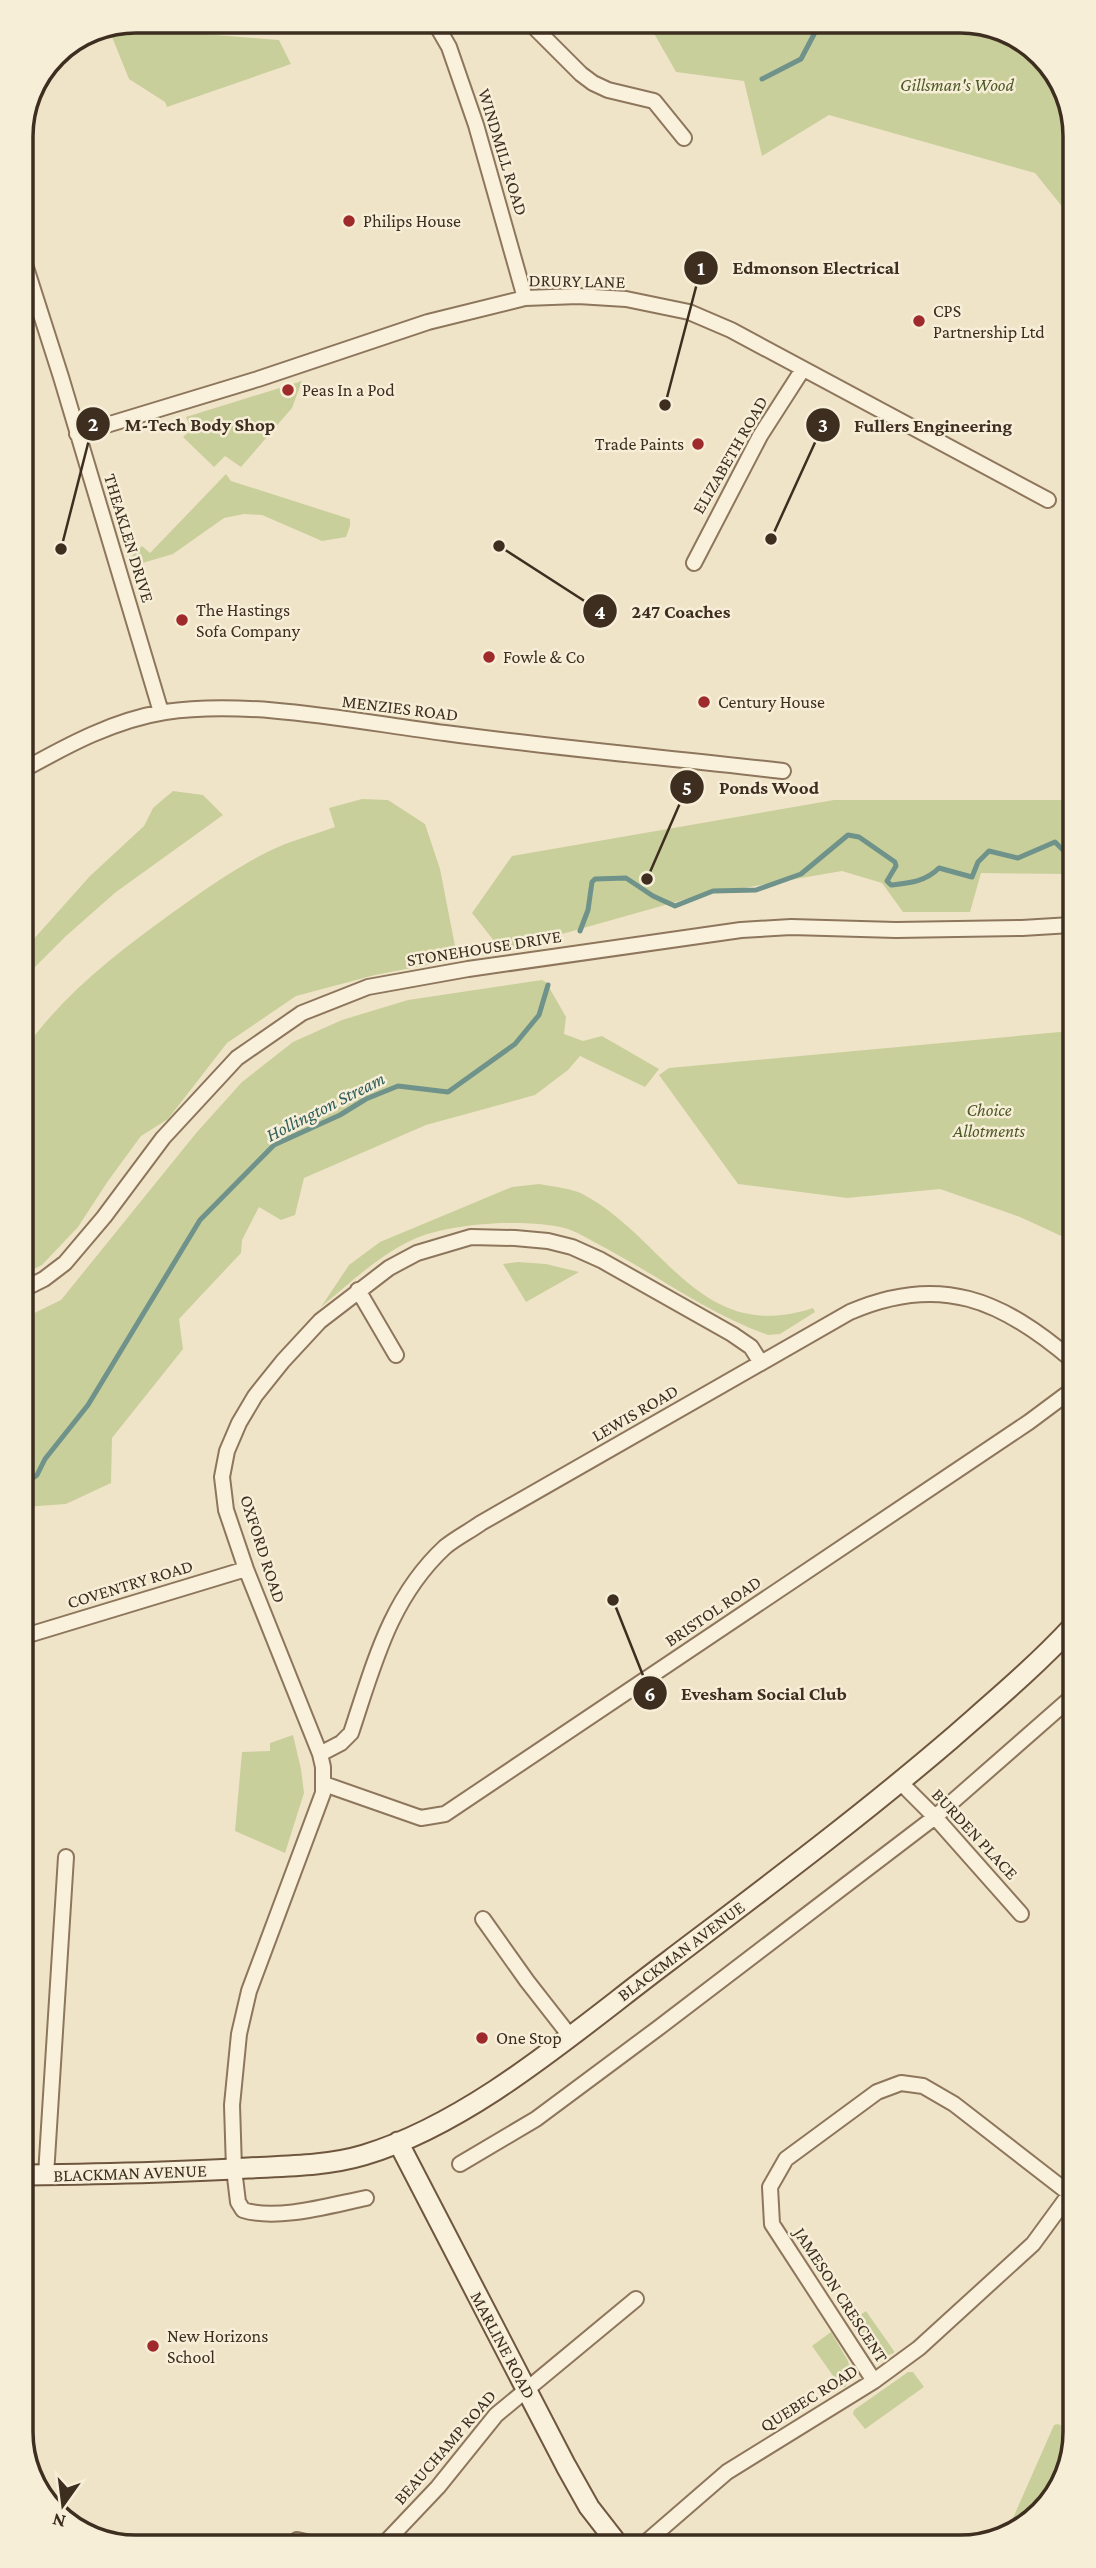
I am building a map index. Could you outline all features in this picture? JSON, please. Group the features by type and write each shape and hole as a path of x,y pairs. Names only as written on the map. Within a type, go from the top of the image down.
{"street":[{"name":"WINDMILL ROAD","path":"441,33 449,47 476,125 525,298"},
{"path":"540,33 593,83 608,90 654,101 684,138"},
{"name":"THEAKLEN DRIVE","path":"33,292 161,712"},
{"name":"DRURY LANE","path":"77,434 246,383 428,322 525,298 578,296 626,299 689,312 731,330 1048,500"},
{"name":"ELIZABETH ROAD","path":"694,563 760,436 803,369"},
{"name":"MENZIES ROAD","path":"33,764 88,734 161,712 194,708 250,709 783,771"},
{"name":"STONEHOUSE DRIVE","path":"33,1284 65,1263 104,1217 163,1138 237,1058 302,1013 368,987 481,967 741,930 791,927 896,930 1063,925"},
{"name":"OXFORD ROAD","path":"234,2169 233,2077 241,2023 249,1991 285,1890 307,1838 324,1784 320,1754 246,1569 226,1510 222,1477 227,1451 250,1405 283,1361 320,1321 358,1290 402,1260 471,1237 548,1241 572,1247 601,1260 732,1334 751,1347 761,1363"},
{"path":"358,1290 396,1355"},
{"name":"LEWIS ROAD","path":"320,1754 341,1743 351,1733 377,1653 396,1608 420,1574 447,1545 850,1312 873,1302 903,1296 940,1294 977,1300 1014,1316 1063,1353"},
{"name":"BRISTOL ROAD","path":"324,1784 421,1818 445,1814 1063,1397"},
{"name":"COVENTRY ROAD","path":"33,1634 246,1569"},
{"name":"BLACKMAN AVENUE","path":"36,2175 123,2175 316,2164 364,2155 398,2142 465,2109 570,2036 819,1848 1027,1673 1063,1636"},
{"path":"460,2164 536,2119 935,1817 1063,1705"},
{"name":"BURDEN PLACE","path":"900,1782 935,1817 1021,1914"},
{"path":"36,2175 66,1857"},
{"path":"483,1919 570,2036"},
{"name":"JAMESON CRESCENT","path":"874,2381 772,2224 771,2187 786,2159 877,2092 901,2083 923,2086 954,2104 1063,2184"},
{"name":"MARLINE ROAD","path":"398,2142 589,2507 611,2535"},
{"path":"234,2169 237,2202 243,2210 253,2214 295,2212 366,2198"},
{"name":"QUEBEC ROAD","path":"654,2535 727,2472 874,2381 947,2324 1033,2244 1063,2203"},
{"name":"BEAUCHAMP ROAD","path":"392,2535 438,2487 496,2415 636,2299"}],"green space":[{"path":"136,33 192,33 279,40 291,64 167,107 165,102 129,79 112,36"},
{"name":"Gillsman's Wood","path":"654,33 967,33 999,41 1037,68 1057,103 1063,136 1063,208 1035,173 829,115 762,156 744,81 676,72"},
{"path":"302,381 292,408 241,467 225,456 214,467 183,437 191,429 186,417"},
{"path":"226,474 231,481 350,519 346,537 322,541 262,515 244,514 224,518 173,554 139,564 131,557 142,546 150,553"},
{"path":"173,791 203,795 223,815 116,892 33,969 33,940 90,876 144,826 153,808"},
{"path":"362,799 388,800 425,824 440,869 456,951 452,960 375,975 296,996 227,1043 168,1119 141,1136 78,1227 42,1265 33,1270 33,1038 73,993 111,959 212,885 255,858 285,844 335,827 329,808"},
{"path":"834,800 1063,800 1063,874 981,873 970,912 903,912 882,883 842,871 697,896 502,951 472,913 512,856"},
{"path":"542,980 546,982 566,1017 564,1034 583,1041 602,1036 659,1069 645,1087 580,1056 568,1070 535,1095 426,1125 304,1178 295,1215 281,1220 259,1207 242,1240 241,1253 179,1319 183,1349 112,1438 111,1483 66,1504 33,1506 33,1314 61,1300 197,1132 242,1082 293,1042 342,1020 408,1000"},
{"name":"Choice Allotments","path":"1063,1032 1063,1237 1020,1217 940,1189 847,1198 738,1184 659,1075 669,1068"},
{"path":"539,1184 570,1189 586,1196 614,1215 688,1283 713,1301 742,1312 774,1316 813,1308 815,1312 780,1334 768,1335 724,1316 569,1229 525,1223 464,1226 412,1240 376,1262 321,1307 349,1265 380,1242 512,1187"},
{"path":"503,1264 546,1264 579,1272 526,1302"},
{"path":"293,1735 304,1793 285,1853 235,1831 242,1752 270,1751 270,1743"},
{"path":"866,2311 894,2353 883,2357 867,2349 850,2322"},
{"path":"831,2332 848,2361 852,2376 845,2387 841,2387 812,2346"},
{"path":"908,2372 913,2372 924,2387 865,2429 853,2414 854,2410"},
{"path":"1054,2425 1063,2426 1063,2432 1061,2452 1052,2477 1033,2505 1012,2520"}],"waterway":[{"path":"762,79 801,59 815,33"},
{"name":"Hollington Stream","path":"580,931 595,879 626,878 653,896 675,906 713,891 756,890 801,874 848,835 859,837 895,862 896,866 887,881 891,885 922,879 939,868 972,877 978,862 989,851 1018,858 1055,842 1063,850"},
{"name":"Hollington Stream","path":"33,1478 88,1405 200,1220 274,1145 398,1086 448,1092 515,1044 539,1015 548,985"}],"place":[{"name":"Philips House","path":"349,221"},
{"name":"CPS Partnership Ltd","path":"919,321"},
{"name":"Peas In a Pod","path":"288,390"},
{"name":"Edmonson Electrical","path":"665,405"},
{"name":"Trade Paints","path":"698,444"},
{"name":"Fullers Engineering","path":"771,539"},
{"name":"247 Coaches","path":"499,546"},
{"name":"M-Tech Body Shop","path":"61,549"},
{"name":"The Hastings Sofa Company","path":"182,620"},
{"name":"Fowle & Co","path":"489,657"},
{"name":"Century House","path":"704,702"},
{"name":"Ponds Wood","path":"647,879"},
{"name":"Evesham Social Club","path":"613,1600"},
{"name":"One Stop","path":"482,2038"},
{"name":"New Horizons School","path":"153,2346"}]}
